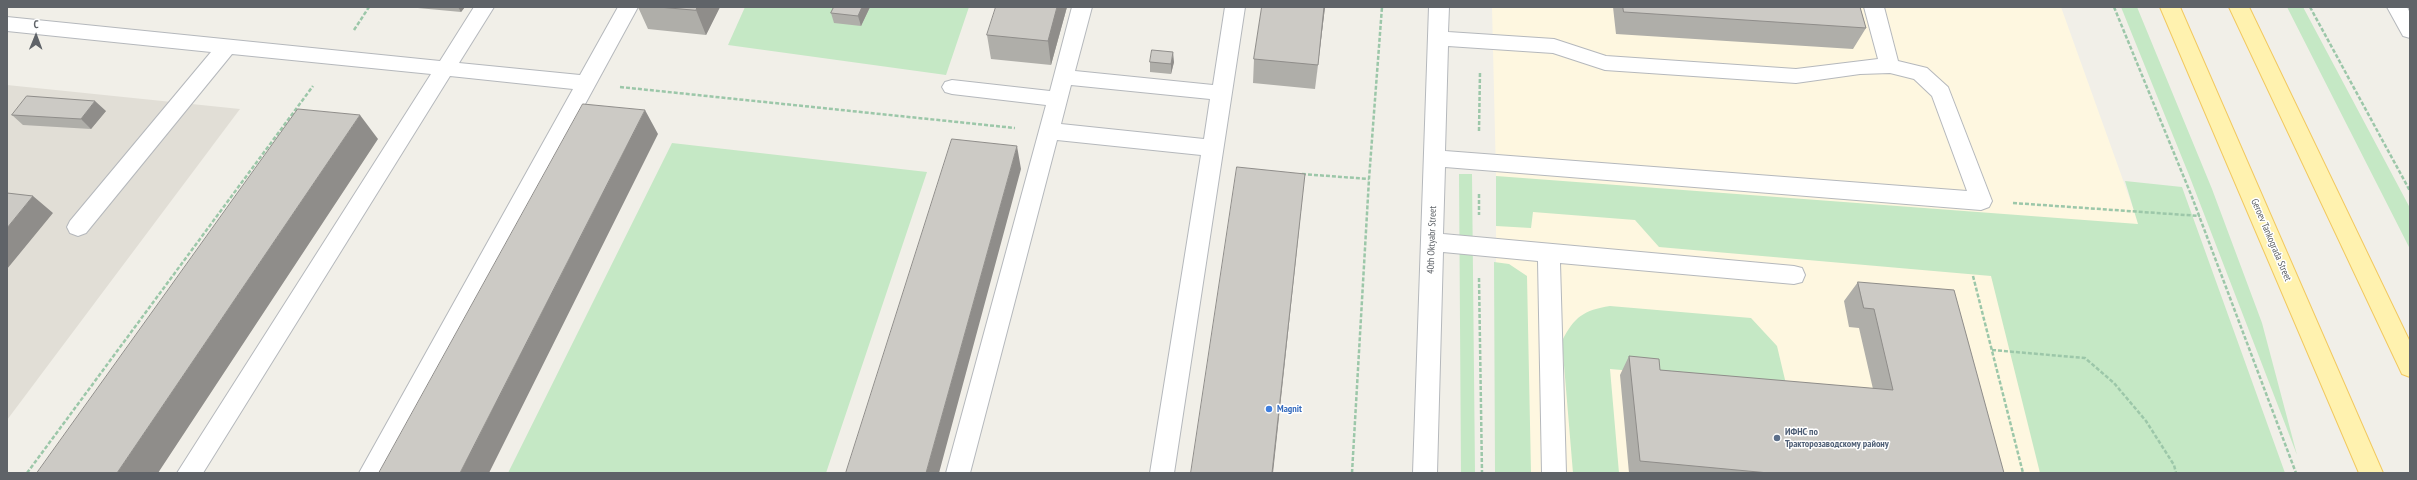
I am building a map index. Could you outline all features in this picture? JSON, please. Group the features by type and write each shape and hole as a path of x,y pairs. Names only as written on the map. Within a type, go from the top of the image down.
{"main road":[{"name":"Geroev Tankograda Street","path":"2170,7 2371,473"},
{"path":"2240,7 2410,366"}],"street":[{"path":"189,473 484,7"},
{"path":"370,473 628,7"},
{"path":"958,473 1082,7"},
{"path":"1162,473 1235,7"},
{"name":"40th Oktyabr Street","path":"1425,473 1439,7"},
{"path":"1874,7 1890,66"},
{"path":"2397,7 2410,30"},
{"path":"7,24 586,83"},
{"path":"1434,158 1981,201 1941,92 1920,72 1890,66 1860,67 1796,76 1605,63 1554,46 1438,38"},
{"path":"78,227 227,46"},
{"path":"1064,77 1221,93"},
{"path":"952,87 1058,99"},
{"path":"1050,131 1212,148"},
{"path":"1432,242 1794,275"},
{"path":"1548,252 1554,473"}],"path":[{"path":"27,473 370,7"},
{"path":"1352,473 1369,179 1382,7"},
{"path":"2114,7 2200,216 2296,473"},
{"path":"2310,7 2410,192"},
{"path":"586,83 1050,131"},
{"path":"1301,174 1369,179"},
{"path":"1981,201 2200,216"},
{"path":"1973,276 2023,473"},
{"path":"1992,350 2085,358 2114,383 2146,421 2174,465 2176,473"}],"shaded area":[{"path":"1492,7 2061,7 2228,473 1496,473 1496,176"},
{"path":"7,85 240,109 7,420"}],"green space":[{"path":"745,7 969,7 946,75 728,45"},
{"path":"2121,7 2137,7 2212,189 2262,323 2297,455 2189,175"},
{"path":"2287,7 2303,7 2410,208 2410,249"},
{"path":"672,143 927,172 826,473 508,473"},
{"path":"1459,174 1472,174 1475,473 1461,473"},
{"path":"1496,176 2138,224 2125,181 2182,187 2285,473 2040,473 1991,276 1659,247 1635,220 1533,212 1531,228 1496,226"},
{"path":"1494,262 1509,264 1527,276 1531,473 1495,473"},
{"path":"1610,306 1751,318 1777,346 1786,384 1610,369 1619,473 1573,473 1562,341 1571,326 1581,316 1593,310"}],"building":[{"path":"659,7 697,7 696,10"},
{"path":"834,7 862,7 858,16 831,13"},
{"path":"996,7 1057,7 1048,41 987,35"},
{"path":"1262,7 1324,7 1318,65 1254,59"},
{"path":"1623,7 1860,7 1866,28 1624,12"},
{"path":"1152,50 1173,52 1171,64 1150,62"},
{"path":"27,96 95,101 81,119 12,115"},
{"path":"583,104 645,110 460,473 379,473"},
{"path":"298,109 360,115 117,473 37,473"},
{"path":"952,139 1017,146 926,473 846,473"},
{"path":"1237,167 1305,174 1272,473 1191,473"},
{"path":"7,193 33,196 7,228"},
{"path":"1858,282 1954,290 2004,473 1769,473 1640,461 1629,356 1659,359 1660,370 1893,390 1874,309 1864,308"}],"place":[{"name":"Magnit","path":"1269,409"},
{"name":"ИФНС по Тракторозаводскому району","path":"1777,438"}]}
